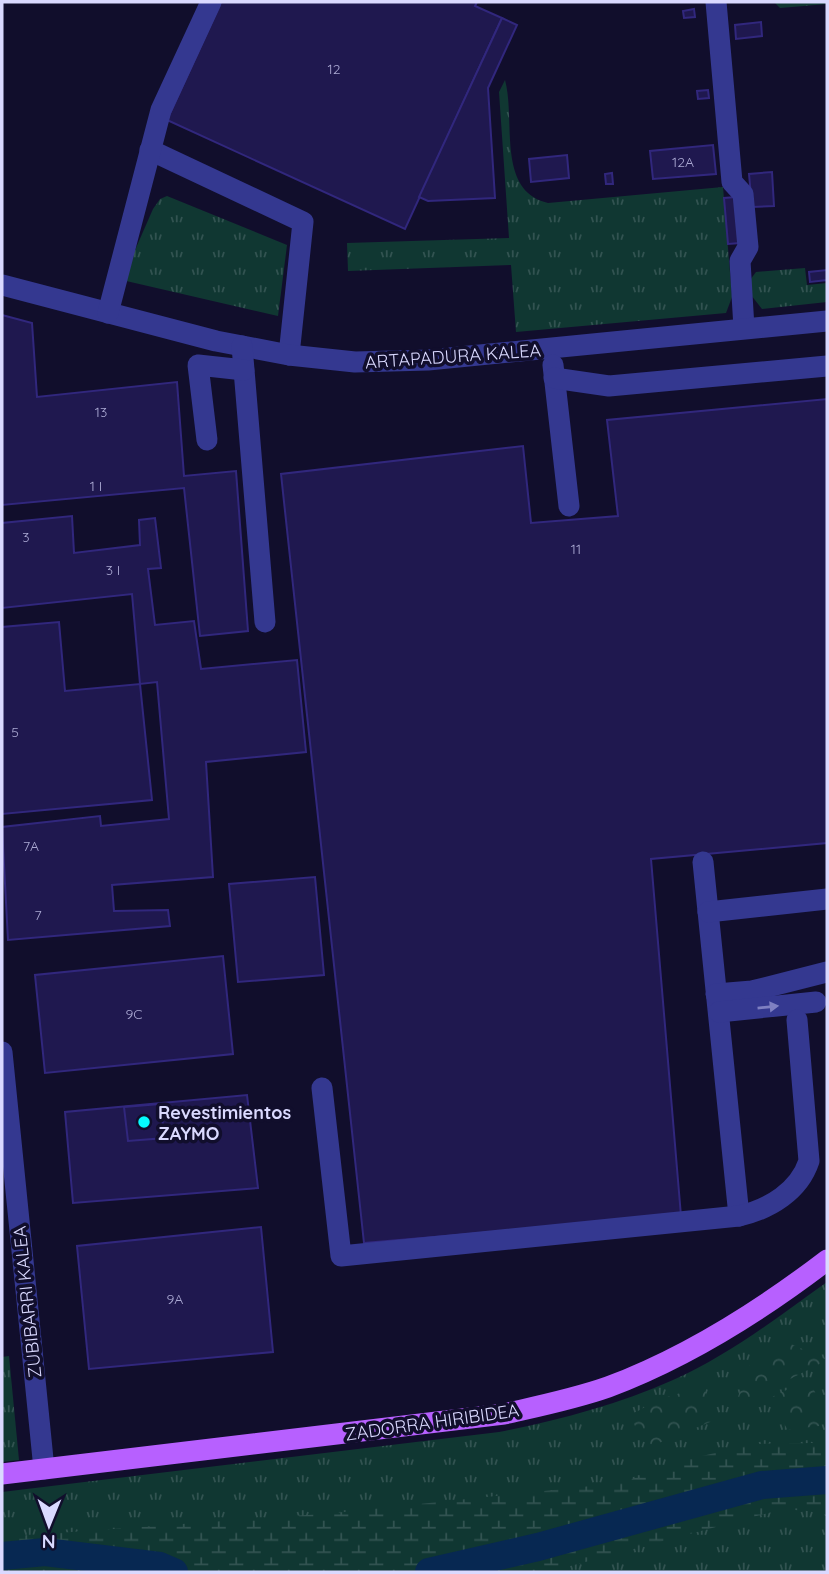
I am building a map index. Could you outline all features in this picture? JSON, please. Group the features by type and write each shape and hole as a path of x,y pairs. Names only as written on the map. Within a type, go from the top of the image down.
{"main road":[{"name":"ZADORRA HIRIBIDEA","path":"2,1474 481,1418 566,1400 608,1387 729,1330 827,1260"}],"street":[{"path":"108,313 161,110 211,2"},
{"path":"716,2 732,182 743,194 748,247 740,261 744,328"},
{"path":"150,150 303,222 289,355"},
{"name":"ARTAPADURA KALEA","path":"2,285 242,346 289,355 392,362 827,321"},
{"path":"242,346 265,622"},
{"path":"551,349 569,506"},
{"path":"207,440 198,365 244,370"},
{"path":"554,378 610,386 827,366"},
{"path":"704,862 739,1216"},
{"path":"708,912 827,899"},
{"path":"718,1003 827,972"},
{"path":"322,1088 341,1256 739,1216 754,1212 794,1187 803,1177 809,1161 813,1004 805,995 790,987 771,986"},
{"path":"718,1003 813,1004"},
{"name":"ZUBIBARRI KALEA","path":"2,1052 44,1469"}],"green space":[{"path":"774,2 827,2 827,4 780,8"},
{"path":"505,80 514,169 521,184 532,196 548,203 723,187 732,297 726,313 516,332 511,265 348,271 347,243 509,238 499,92"},
{"path":"167,196 287,245 278,316 122,280 153,209 160,199"},
{"path":"805,268 807,285 827,283 827,302 762,309 751,295 750,280 756,272"},
{"path":"827,1282 827,1572 2,1572 2,1492 499,1432 566,1417 631,1397 694,1370 753,1335"},
{"path":"789,1343 827,1360 734,1408 746,1373 755,1360 762,1354"},
{"path":"9,1356 19,1460 2,1462 2,1357"},
{"path":"809,1379 824,1412 819,1426 788,1430 768,1399"},
{"path":"704,1386 715,1420 649,1447 636,1429 631,1415 657,1400"},
{"path":"812,1443 827,1446 827,1517 820,1512 783,1509 548,1572 2,1572 2,1537 334,1513 620,1483 689,1459 754,1444"}],"building":[{"path":"221,2 477,2 475,6 502,18 405,229 167,120"},
{"path":"694,9 695,17 684,18 683,11"},
{"path":"502,18 517,25 488,88 495,198 428,201 419,197"},
{"path":"761,22 762,36 736,39 735,25"},
{"path":"708,90 709,98 698,99 697,91"},
{"path":"713,145 716,174 653,179 650,151"},
{"path":"567,155 569,178 531,182 529,159"},
{"path":"772,172 774,206 752,207 749,174"},
{"path":"612,173 613,184 606,184 605,174"},
{"path":"736,197 740,243 728,244 724,198"},
{"path":"827,270 827,280 810,282 809,272"},
{"path":"2,315 32,323 37,397 177,382 184,476 236,471 248,631 200,636 184,488 2,505"},
{"path":"827,399 827,843 651,859 681,1216 364,1243 281,474 523,446 531,523 618,516 607,420"},
{"path":"72,516 74,553 140,545 139,520 155,518 161,568 148,569 155,625 194,621 201,669 297,660 306,752 206,762 213,877 112,885 114,911 168,910 170,926 8,940 2,827 100,816 101,826 169,819 157,682 140,684 132,594 2,608 2,523"},
{"path":"59,622 65,691 140,684 152,800 2,814 2,627"},
{"path":"315,877 324,975 238,982 229,884"},
{"path":"223,956 233,1054 45,1073 35,975"},
{"path":"247,1095 258,1188 73,1203 65,1112"},
{"name":"Revestimientos ZAYMO","path":"160,1104 165,1138 128,1141 124,1107"},
{"path":"261,1227 273,1352 89,1369 77,1246"}],"waterway":[{"path":"429,1572 538,1547 762,1485 827,1480"},
{"path":"2,1556 45,1552 160,1566 174,1572"}],"place":[{"name":"Revestimientos ZAYMO","path":"144,1122"}]}
